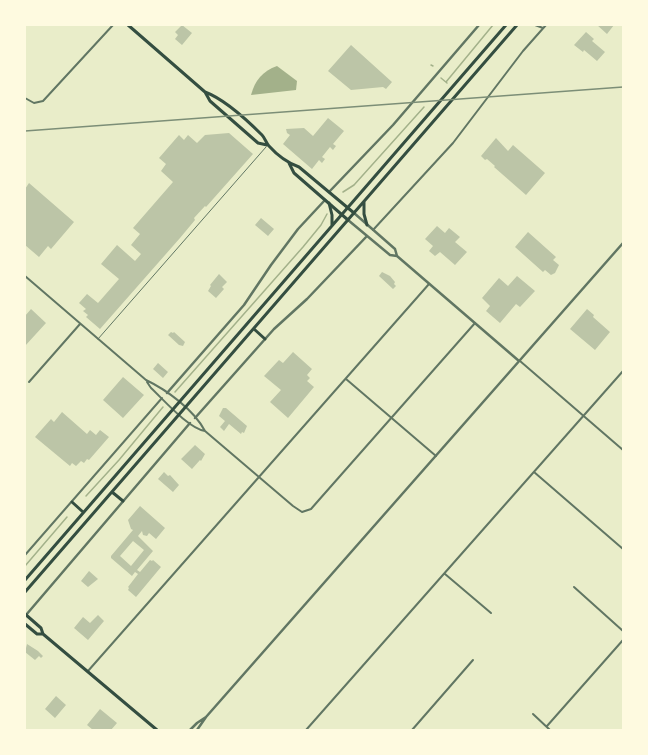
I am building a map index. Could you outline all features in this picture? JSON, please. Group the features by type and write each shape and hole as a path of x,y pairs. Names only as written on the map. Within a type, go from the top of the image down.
{"main road":[{"path":"128,25 205,92 215,96 239,115 264,137 267,145"},
{"path":"25,580 506,25"},
{"path":"25,592 517,25"},
{"path":"205,92 210,101 258,142 267,145 289,163 299,167 354,213"},
{"path":"289,163 294,173 348,220"},
{"path":"364,202 364,214 367,225"},
{"path":"329,203 332,216 332,226"},
{"path":"254,329 265,339"},
{"path":"112,492 123,502"},
{"path":"72,502 84,512"},
{"path":"25,615 41,628 43,634 157,730"},
{"path":"25,624 37,634 43,634"}],"street":[{"path":"25,98 31,102 38,103 46,98 113,25"},
{"path":"328,192 388,130 479,25"},
{"path":"535,25 543,28"},
{"path":"373,230 453,142 523,51 546,25"},
{"path":"167,393 244,305 298,229 325,200"},
{"path":"354,213 395,249 397,256 623,450"},
{"path":"348,220 390,255 397,256"},
{"path":"195,418 265,339 316,291 367,236"},
{"path":"197,730 206,717 623,243"},
{"path":"25,276 146,380 179,402 195,418 205,431 302,512 311,509 475,323"},
{"path":"88,671 429,284"},
{"path":"29,382 80,324"},
{"path":"306,730 623,371"},
{"path":"346,379 436,456"},
{"path":"146,380 151,388 198,430 205,431"},
{"path":"25,555 162,398"},
{"path":"25,615 190,423"},
{"path":"534,472 623,549"},
{"path":"445,574 490,613"},
{"path":"574,587 623,630"},
{"path":"547,726 623,640"},
{"path":"412,730 474,660"},
{"path":"533,714 550,730"},
{"path":"190,730 206,717"}],"lane":[{"path":"98,339 267,145"}],"shaded area":[{"path":"277,66 297,81 296,90 251,95 260,77"}],"building":[{"path":"182,25 192,33 182,45 175,39 178,35 175,32"},
{"path":"597,25 614,25 607,34"},
{"path":"586,32 594,39 592,41 605,52 597,61 584,50 583,52 574,45"},
{"path":"351,45 392,82 386,89 383,87 351,90 328,71"},
{"path":"328,118 344,131 333,144 336,146 333,150 330,147 322,157 325,159 322,163 319,160 312,169 283,144 290,135 287,133 286,129 304,128 313,136"},
{"path":"229,133 253,154 206,207 205,206 194,218 195,220 180,238 100,329 86,317 88,315 83,311 86,309 79,303 87,294 98,303 119,279 101,264 117,245 135,261 141,254 131,245 140,234 133,228 173,182 161,171 166,164 159,158 179,135 184,140 188,135 197,143 205,135"},
{"path":"496,138 508,151 513,145 545,173 526,195 487,159 485,160 481,156"},
{"path":"29,183 74,222 51,249 48,246 39,257 25,245 25,189"},
{"path":"261,218 274,229 268,236 255,225"},
{"path":"437,226 445,233 449,228 460,237 455,242 467,252 455,265 440,252 435,256 429,251 433,246 425,239"},
{"path":"528,232 556,257 553,260 559,265 555,273 551,275 545,270 543,272 515,247"},
{"path":"382,272 390,276 395,282 394,284 396,286 393,289 379,276"},
{"path":"219,274 227,282 222,287 224,289 216,298 208,291 211,286 210,285"},
{"path":"517,276 535,291 520,307 516,304 500,323 486,311 490,306 482,298 499,278 508,286"},
{"path":"31,309 46,323 25,346 25,316"},
{"path":"587,309 594,315 593,317 610,332 595,350 570,329"},
{"path":"171,332 174,332 185,342 183,346 179,345 168,335"},
{"path":"293,352 312,369 307,375 310,378 307,381 314,387 288,418 270,402 281,390 264,376 279,360 283,363"},
{"path":"158,363 168,372 163,378 153,369"},
{"path":"123,377 144,395 123,418 103,400"},
{"path":"223,408 226,408 247,426 244,433 242,432 241,434 229,424 224,431 220,427 225,421 219,416"},
{"path":"62,412 87,434 90,430 96,435 100,430 109,437 89,460 87,459 84,463 81,461 76,466 72,463 70,466 35,437 51,419 54,422"},
{"path":"195,445 205,454 201,461 200,460 192,469 181,459"},
{"path":"164,472 168,476 170,475 179,485 173,492 158,479"},
{"path":"140,506 165,528 156,539 149,533 147,536 143,535 142,531 138,536 153,551 137,570 140,572 150,560 153,560 161,567 136,597 128,590 128,587 138,574 135,572 132,576 111,558 111,556 133,530 131,529 128,520","holes":["133,541 144,550 131,566 120,556"]},
{"path":"89,571 98,579 88,587 81,581"},
{"path":"98,615 104,621 88,640 74,628 83,617 90,623"},
{"path":"27,644 43,656 41,658 39,656 35,660 25,652"},
{"path":"56,696 66,705 55,718 45,709"},
{"path":"100,709 117,723 111,730 93,730 87,725"}],"waterway":[{"path":"446,82 493,25"},
{"path":"441,78 447,83"},
{"path":"343,192 354,185 424,107"},
{"path":"175,392 303,247 321,225 327,214"},
{"path":"86,496 119,460 163,407"},
{"path":"25,566 67,517"}],"railway":[{"path":"25,131 623,87"}]}
